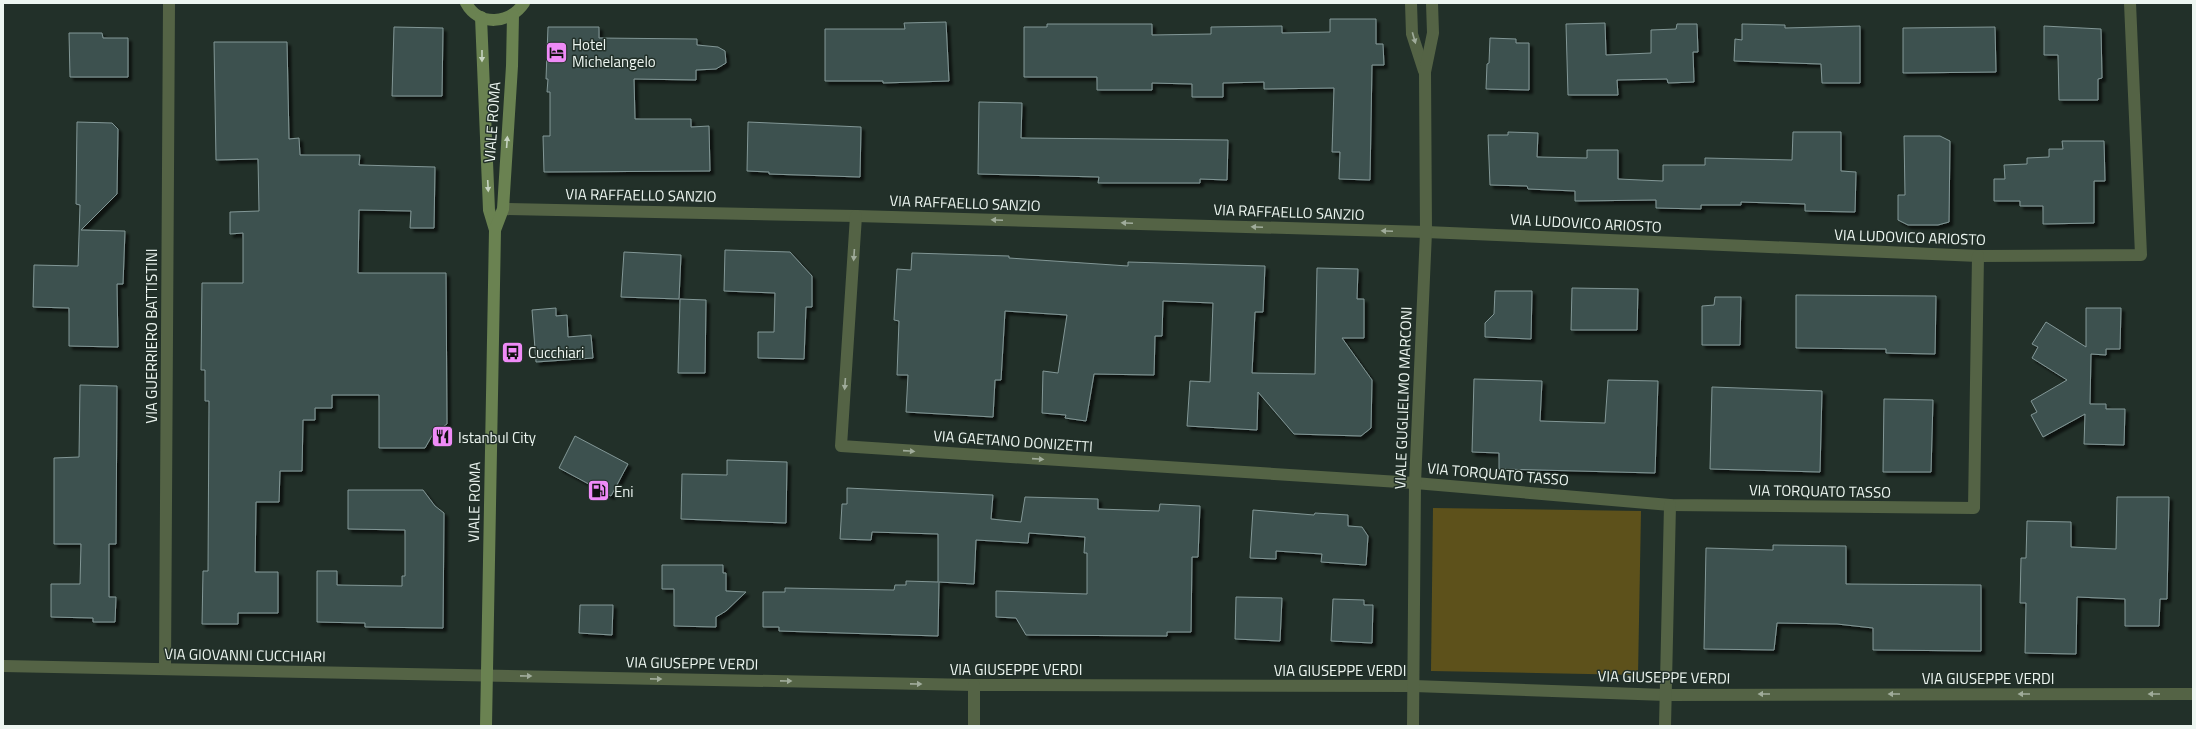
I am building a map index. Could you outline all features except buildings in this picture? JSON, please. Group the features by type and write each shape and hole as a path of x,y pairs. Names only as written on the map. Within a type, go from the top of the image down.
{"main road":[{"path":"466,3 473,12 481,17 497,20 513,15 524,3"},
{"name":"VIALE ROMA","path":"495,230 503,209 512,66 513,15"},
{"name":"VIALE ROMA","path":"481,17 489,210 495,230 486,726"}],"street":[{"name":"VIA GUERRIERO BATTISTINI","path":"165,669 169,3"},
{"path":"1411,3 1422,6 1432,3"},
{"name":"VIALE GUGLIELMO MARCONI","path":"1411,3 1412,34 1425,72"},
{"name":"VIALE GUGLIELMO MARCONI","path":"1413,726 1414,483 1426,232 1425,72 1433,33 1432,3"},
{"name":"VIA LUDOVICO ARIOSTO","path":"1426,232 1978,256 2141,255 2130,3"},
{"name":"VIA RAFFAELLO SANZIO","path":"503,209 856,216 1426,232"},
{"name":"VIA GAETANO DONIZETTI","path":"856,216 841,446 1414,483"},
{"name":"VIA TORQUATO TASSO","path":"1414,483 1670,505 1974,508 1978,256"},
{"path":"1665,726 1670,505"},
{"name":"VIA GIOVANNI CUCCHIARI","path":"3,666 487,675"},
{"name":"VIA GIUSEPPE VERDI","path":"487,675 974,685 1414,686 1666,694 2193,694"},
{"path":"974,685 974,726"}],"shaded area":[{"path":"1433,508 1641,511 1638,675 1431,671"}],"place":[{"name":"Hotel Michelangelo","path":"556,53"},
{"name":"Cucchiari","path":"513,352"},
{"name":"Istanbul City","path":"442,437"},
{"name":"Eni","path":"599,491"}]}
